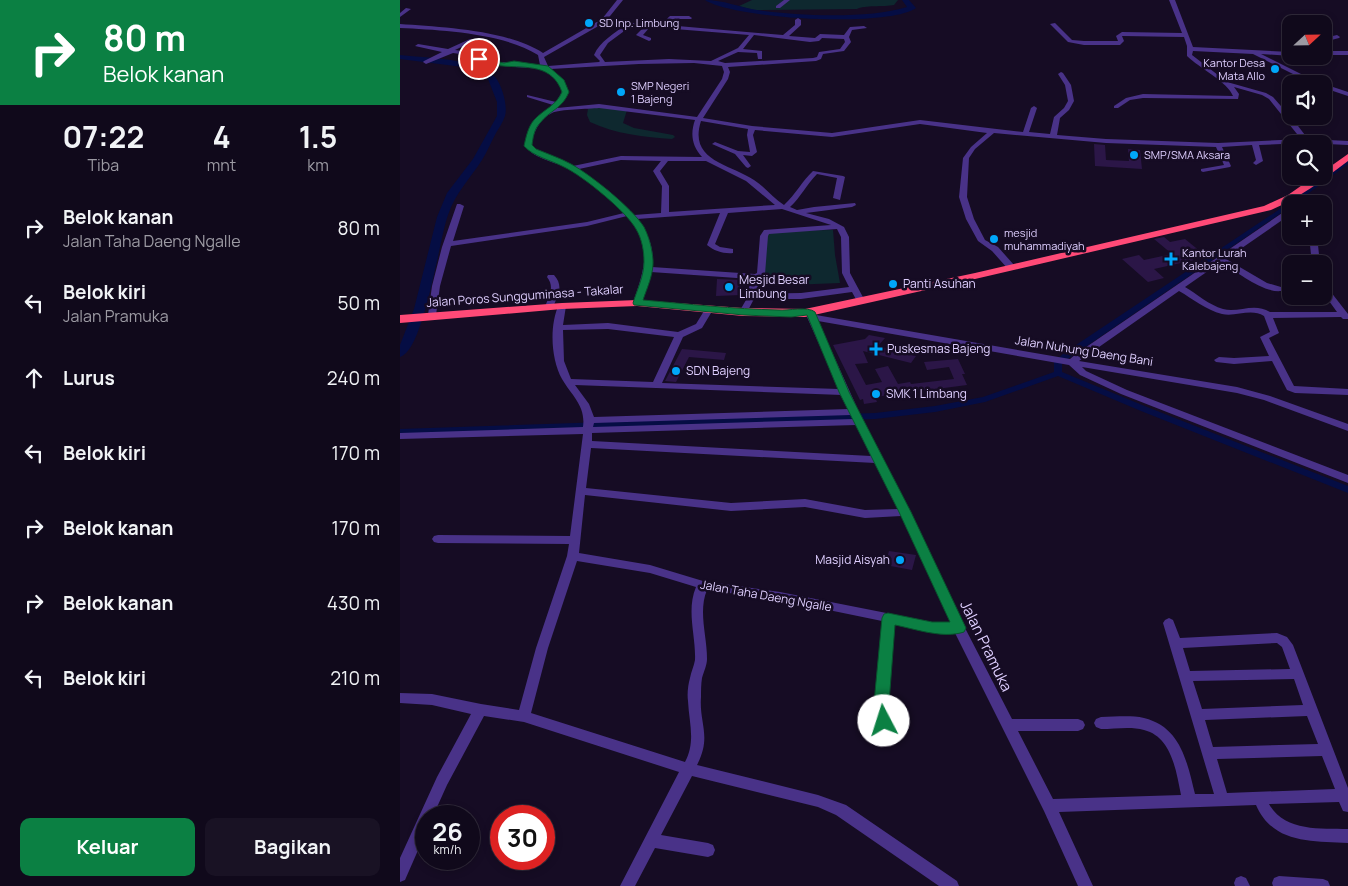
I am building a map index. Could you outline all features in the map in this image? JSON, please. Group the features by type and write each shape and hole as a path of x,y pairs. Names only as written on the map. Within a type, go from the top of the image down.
{"highway":[{"name":"Jalan Poros Sungguminasa - Takalar","path":"1332,169 1348,157"},
{"name":"Jalan Poros Sungguminasa - Takalar","path":"1301,195 1312,185"},
{"name":"Jalan Poros Sungguminasa - Takalar","path":"400,319 549,306 637,303 744,312 811,314 1268,208 1282,207"}],"street":[{"path":"542,56 602,22 620,0"},
{"path":"778,7 787,0"},
{"path":"1172,0 1191,49 1189,55 1229,85 1264,94 1271,98 1294,123 1302,135"},
{"path":"400,15 408,9"},
{"path":"661,28 672,17 689,17 678,29"},
{"path":"784,37 798,25 798,20"},
{"path":"602,22 810,40 817,40 820,36 846,37"},
{"path":"1052,24 1068,41 1084,43 1120,43 1119,36 1122,34 1186,35"},
{"path":"600,65 603,61 597,55 599,50 606,42 629,25"},
{"path":"400,26 505,38 538,51 546,68 562,82 565,89 562,99 558,104 537,122 531,132 528,146 533,151 573,168 602,190 642,230 646,239 648,268 637,303"},
{"path":"647,27 639,35 649,39"},
{"path":"418,46 468,53 488,63 546,68 574,65 693,62 714,62 725,65 814,60 819,58 821,54 842,49 848,42 846,37 850,29 864,28"},
{"path":"714,62 744,45 752,34"},
{"path":"1332,38 1337,36"},
{"path":"429,60 470,42"},
{"path":"1191,49 1282,54"},
{"path":"737,50 760,52 760,58"},
{"path":"1332,50 1334,53 1348,53"},
{"path":"1253,52 1300,75"},
{"path":"693,62 700,69"},
{"path":"706,159 695,138 699,119 725,79 727,72 725,65"},
{"path":"1054,136 1057,117 1067,109 1071,101 1068,85 1061,74"},
{"path":"1229,85 1241,106"},
{"path":"1332,89 1348,94"},
{"path":"529,96 558,104"},
{"path":"1116,107 1128,99 1143,96 1237,97"},
{"path":"550,111 599,106 752,128 836,135 920,122 993,131 1106,141 1218,145 1282,142"},
{"path":"1025,134 1034,108"},
{"path":"715,144 737,153 748,154 754,152 750,135 752,128"},
{"path":"993,131 973,148 966,158 963,198 970,219 982,241 995,250 1011,267"},
{"path":"1332,142 1348,143"},
{"path":"1255,144 1260,160 1256,163"},
{"path":"1203,170 1228,166 1218,145"},
{"path":"737,153 748,166"},
{"path":"573,168 621,158 706,159 752,181 784,208"},
{"path":"666,215 666,188 663,176 656,171 667,158"},
{"path":"784,208 797,197 815,172 841,177 836,198"},
{"path":"799,213 814,209 852,205"},
{"path":"424,316 460,206"},
{"path":"448,244 630,216 784,208 828,220 840,226 844,237 846,273 861,301"},
{"path":"725,211 711,245 718,249 730,250"},
{"path":"1282,212 1221,259 1070,362 1083,373 1124,392 1348,479"},
{"path":"648,268 756,277 761,274 764,236 767,232 840,226"},
{"path":"1221,259 1260,282 1272,288 1278,288"},
{"path":"744,312 751,297 756,277"},
{"path":"549,306 556,285 555,281 551,278"},
{"path":"1180,288 1223,312 1257,309 1268,315 1346,317"},
{"path":"751,297 801,296 854,289"},
{"path":"1332,299 1346,317"},
{"path":"524,716 542,648 574,556 589,425 587,406 568,382 558,350 558,328 562,306"},
{"path":"558,328 608,326 679,335 699,326 710,308"},
{"name":"Jalan Nuhung Daeng Bani","path":"811,314 1049,359 1254,394 1348,428"},
{"name":"Jalan Pramuka","path":"811,314 856,417 905,512 959,628 1049,806 1086,886"},
{"path":"1268,315 1275,333 1264,338 1292,389 1348,392"},
{"path":"656,385 679,335"},
{"path":"1219,360 1234,361 1274,358"},
{"path":"568,382 844,392"},
{"path":"400,436 589,425 856,417"},
{"path":"586,444 878,460"},
{"path":"580,491 731,507 805,503 865,514 905,512"},
{"path":"438,539 576,540"},
{"name":"Jalan Taha Daeng Ngalle","path":"574,556 650,570 703,585 780,596 932,627 959,628"},
{"path":"627,886 695,756 699,735 694,700 696,678 701,661 697,607 698,597 703,585"},
{"path":"885,736 881,703 888,618"},
{"path":"1169,623 1210,753 1222,798"},
{"path":"1049,806 1190,802 1222,798 1347,798 1287,645 1280,639 1175,643"},
{"path":"1185,676 1297,674"},
{"path":"400,698 415,697 443,700 480,710 524,716 689,770 818,802 841,810 952,886"},
{"path":"400,876 442,780 480,710"},
{"path":"1197,715 1312,710"},
{"path":"1101,723 1142,724 1166,735 1175,746 1190,802"},
{"path":"1007,725 1078,725"},
{"path":"1210,753 1327,750"},
{"path":"1260,798 1268,814 1284,828 1295,831 1348,836"},
{"path":"650,840 708,850"},
{"path":"1279,883 1323,886"}],"shaded area":[{"path":"752,0 898,0 894,5 857,9 753,10 739,6"},
{"path":"593,107 627,110 623,123 634,128 673,135 675,137 672,139 641,136 600,126 590,122 587,115 588,109"},
{"path":"833,230 840,283 764,286 765,231"}],"building":[{"name":"SMP/SMA Aksara","path":"1094,144 1105,145 1106,160 1129,161 1128,149 1140,150 1142,169 1095,166"},
{"name":"Kantor Lurah Kalebajeng","path":"1164,237 1170,242 1185,239 1201,252 1187,255 1194,260 1154,269 1164,278 1148,282 1122,259 1139,255 1144,260 1172,254 1154,239"},
{"name":"Mesjid Besar Limbung","path":"717,279 741,280 741,295 716,296"},
{"path":"869,335 885,338 878,346 916,356 911,363 863,351 868,363 855,364 866,385 882,382 875,369 888,366 898,384 954,379 949,367 927,370 924,362 958,359 965,374 962,374 967,385 875,397 877,402 864,404 863,399 860,400 833,345 865,339"},
{"name":"SDN Bajeng","path":"682,349 726,353 724,360 689,357 676,382 665,381"},
{"name":"Masjid Aisyah","path":"889,551 916,555 912,570 885,565"}],"waterway":[{"path":"708,0 744,10 807,16 858,16 900,12 912,8 905,0"},
{"path":"400,57 464,65 482,70 492,78 501,102 501,116 477,160 452,193 442,217 420,309 407,344 400,353"},
{"path":"1058,373 1058,362 1067,355 1279,212 1348,161"},
{"path":"400,432 875,416 935,409 985,399 1058,373"},
{"path":"1058,373 1348,490"}],"place":[{"name":"SD Inp. Limbung","path":"589,23"},
{"name":"Kantor Desa Mata Allo","path":"1275,69"},
{"name":"SMP Negeri 1 Bajeng","path":"621,92"},
{"name":"SMP/SMA Aksara","path":"1134,155"},
{"name":"mesjid muhammadiyah","path":"994,239"},
{"name":"Kantor Lurah Kalebajeng","path":"1171,259"},
{"name":"Panti Asuhan","path":"893,284"},
{"name":"Mesjid Besar Limbung","path":"729,287"},
{"name":"Puskesmas Bajeng","path":"876,349"},
{"name":"SDN Bajeng","path":"676,371"},
{"name":"SMK 1 Limbang","path":"876,394"},
{"name":"Masjid Aisyah","path":"900,560"}],"route":[{"path":"479,59 488,63 514,63 533,67 545,67 562,82 565,92 562,99 537,122 531,132 528,146 533,151 568,166 606,192 632,217 642,230 646,239 649,260 637,303 744,312 798,314 810,312 844,392 905,512 959,628 932,627 888,618 881,703 884,721"}]}
